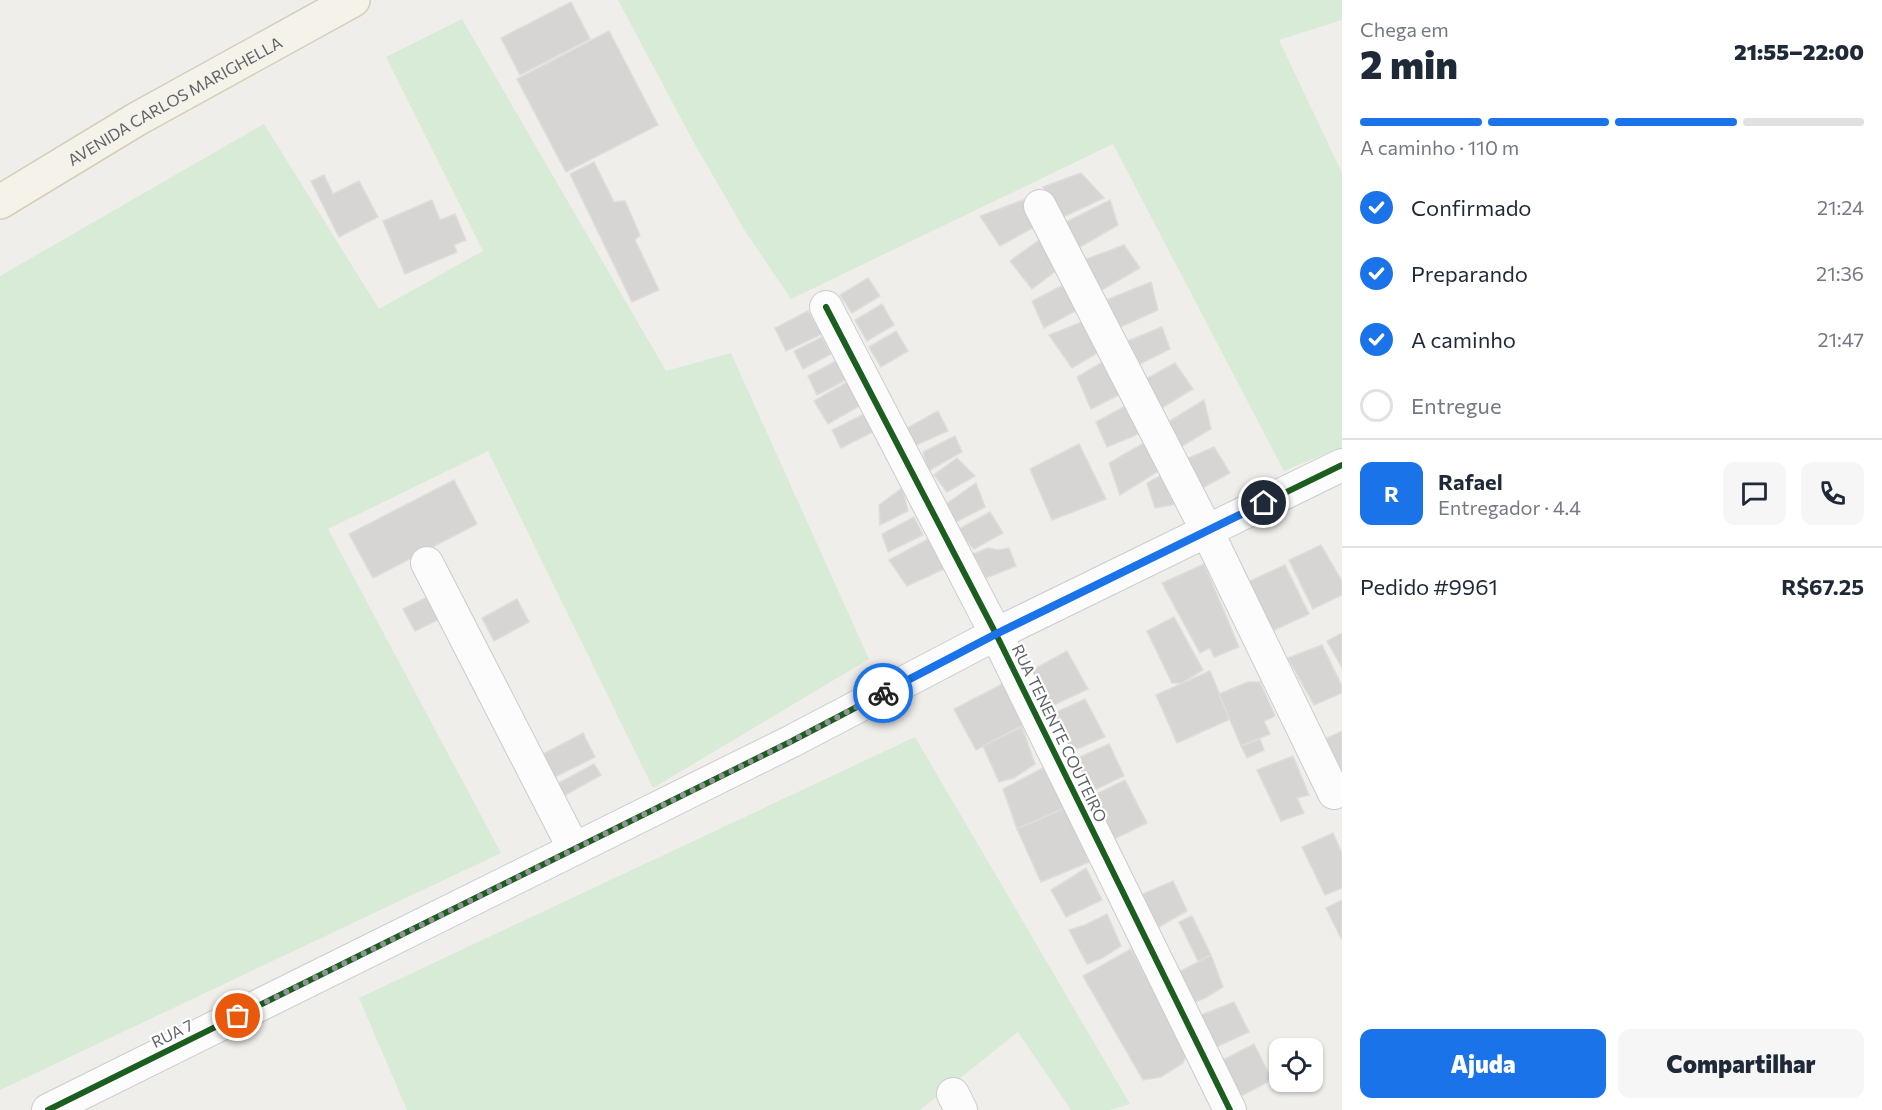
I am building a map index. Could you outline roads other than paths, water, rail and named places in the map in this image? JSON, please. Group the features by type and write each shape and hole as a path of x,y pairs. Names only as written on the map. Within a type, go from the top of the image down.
{"main road":[{"name":"AVENIDA CARLOS MARIGHELLA","path":"0,202 137,119 352,0"}],"street":[{"path":"1040,206 1206,531 1334,793"},
{"name":"RUA TENENTE COUTEIRO","path":"826,307 996,634 1230,1110"},
{"name":"RUA 7","path":"48,1110 792,741 996,634 1342,465"},
{"path":"427,563 574,849"}]}
